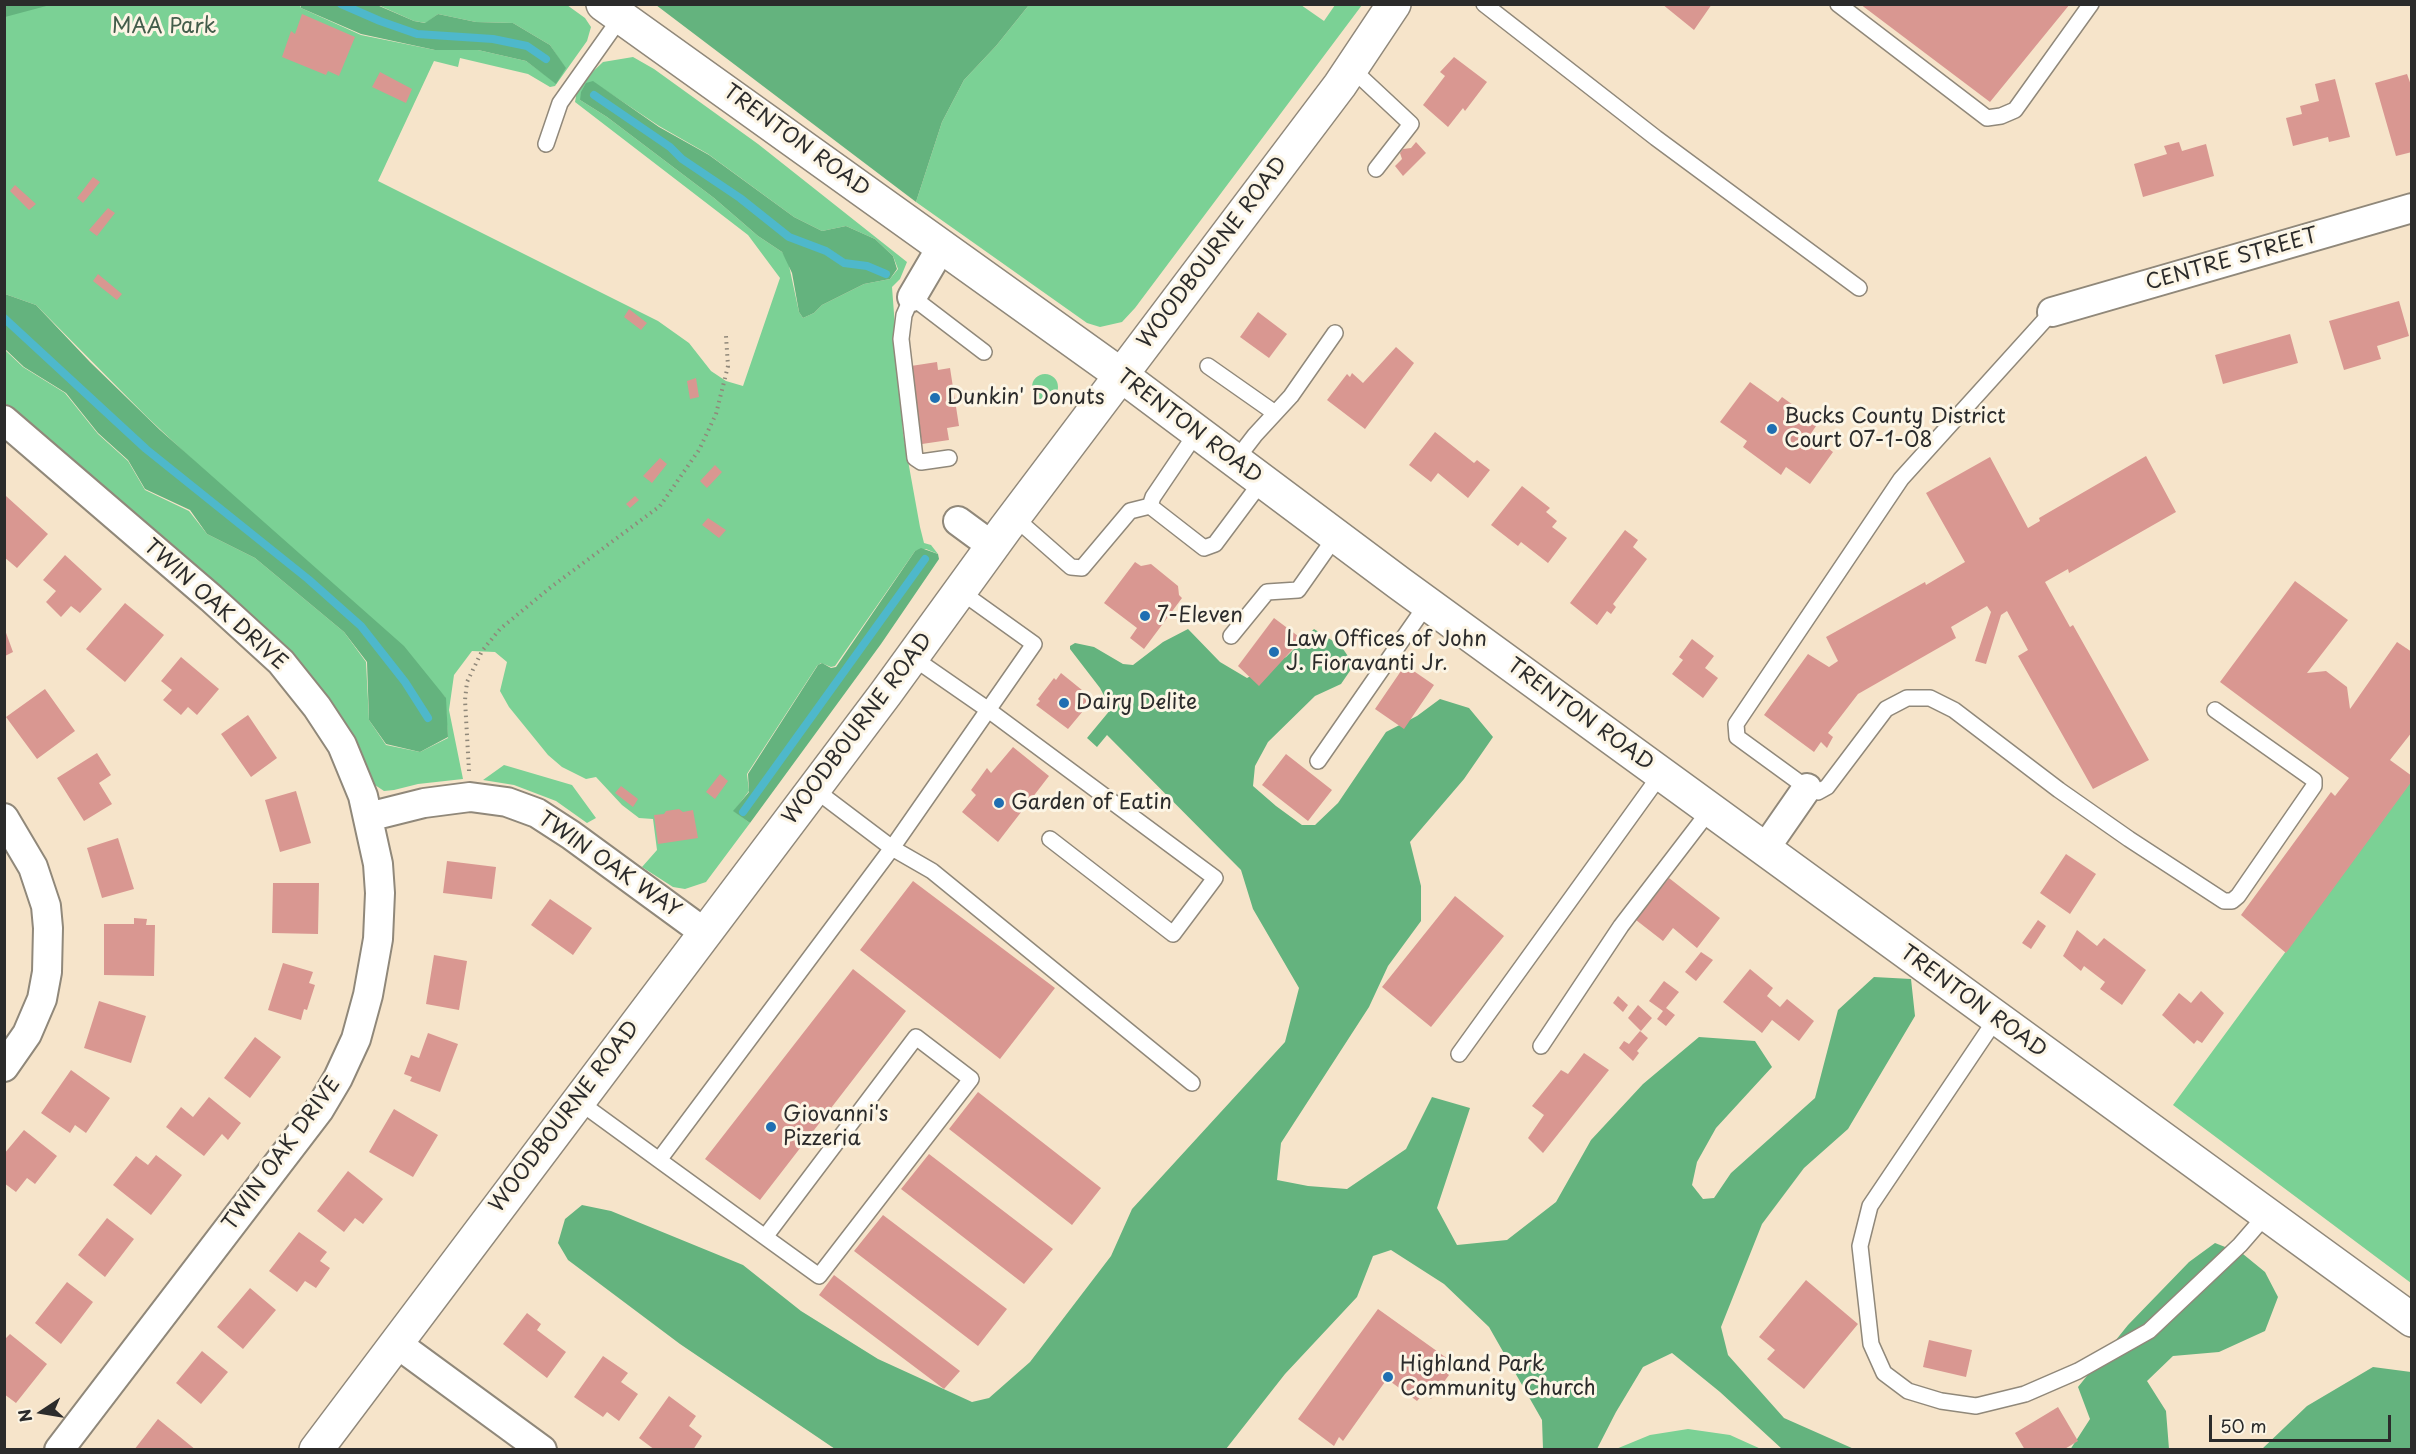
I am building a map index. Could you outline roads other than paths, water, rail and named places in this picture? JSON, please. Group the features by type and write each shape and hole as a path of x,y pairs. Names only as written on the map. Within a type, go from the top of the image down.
{"main road":[{"name":"WOODBOURNE ROAD","path":"316,1449 814,789 992,546 1351,68 1394,4"},
{"name":"TRENTON ROAD","path":"612,11 1120,375 1427,604 2412,1320"}],"street":[{"name":"CENTRE STREET","path":"2052,312 2412,208"},
{"path":"912,297 942,246"},
{"name":"TWIN OAK DRIVE","path":"4,420 211,598 281,662 317,707 342,745 363,796 378,864 380,893 378,939 368,995 356,1039 339,1078 319,1110 59,1449"},
{"path":"958,520 992,546"},
{"path":"1764,850 1807,788"},
{"name":"TWIN OAK WAY","path":"368,817 424,803 470,797 507,802 537,813 572,835 705,933"},
{"path":"4,818 33,867 46,906 48,928 47,972 42,999 27,1034 4,1067"},
{"path":"396,1343 542,1449"}],"lane":[{"path":"1484,4 1656,138 1859,288"},
{"path":"1838,4 1987,118 2001,116 2015,110 2091,4"},
{"path":"546,144 560,103 612,11"},
{"path":"1351,68 1411,124 1376,168"},
{"path":"949,458 921,462 915,458 901,339 904,315 912,297 984,352"},
{"path":"2052,312 1901,480 1736,724 1737,737 1807,788 1818,792 1827,787 1886,709 1907,698 1930,698 1954,710 2059,790 2128,838 2224,901 2232,901 2238,896 2314,786 2314,780 2215,710"},
{"path":"1235,461 1255,435 1291,396 1335,333"},
{"path":"1208,366 1275,413"},
{"path":"1150,506 1153,497 1197,432"},
{"path":"1150,506 1204,548 1215,544 1262,481"},
{"path":"1014,517 1071,567 1082,568 1130,511 1150,506"},
{"path":"1230,636 1267,592 1298,590 1336,536"},
{"path":"659,1160 892,848 1034,644 960,591"},
{"path":"1318,761 1427,604"},
{"path":"912,657 987,709 1215,878 1173,934 1050,839"},
{"path":"1459,1054 1661,774"},
{"path":"814,789 892,848 932,871 1192,1083"},
{"path":"1542,1046 1621,926 1710,810"},
{"path":"1996,1019 1870,1206 1860,1246 1871,1344 1884,1374 1908,1391 1941,1401 1965,1405 1976,1406 2025,1394 2078,1371 2149,1331 2240,1245 2266,1215"},
{"path":"578,1101 765,1237 819,1276 971,1079 916,1037 765,1237"}],"waterway":[{"path":"341,4 417,34 493,39 527,46 546,59"},
{"path":"594,95 670,147 682,159 740,198 789,237 826,251 844,263 867,266 886,274"},
{"path":"4,318 146,449 308,579 361,626 405,682 428,718"},
{"path":"743,812 925,559"}],"place":[{"name":"Dunkin' Donuts","path":"935,398"},
{"name":"Bucks County District Court 07-1-08","path":"1772,429"},
{"name":"7-Eleven","path":"1145,616"},
{"name":"Law Offices of John J. Fioravanti Jr.","path":"1274,652"},
{"name":"Dairy Delite","path":"1064,703"},
{"name":"Garden of Eatin","path":"999,803"},
{"name":"Giovanni's Pizzeria","path":"771,1127"},
{"name":"Highland Park Community Church","path":"1388,1377"}],"park label":[{"name":"MAA Park","path":"164,27"}]}
